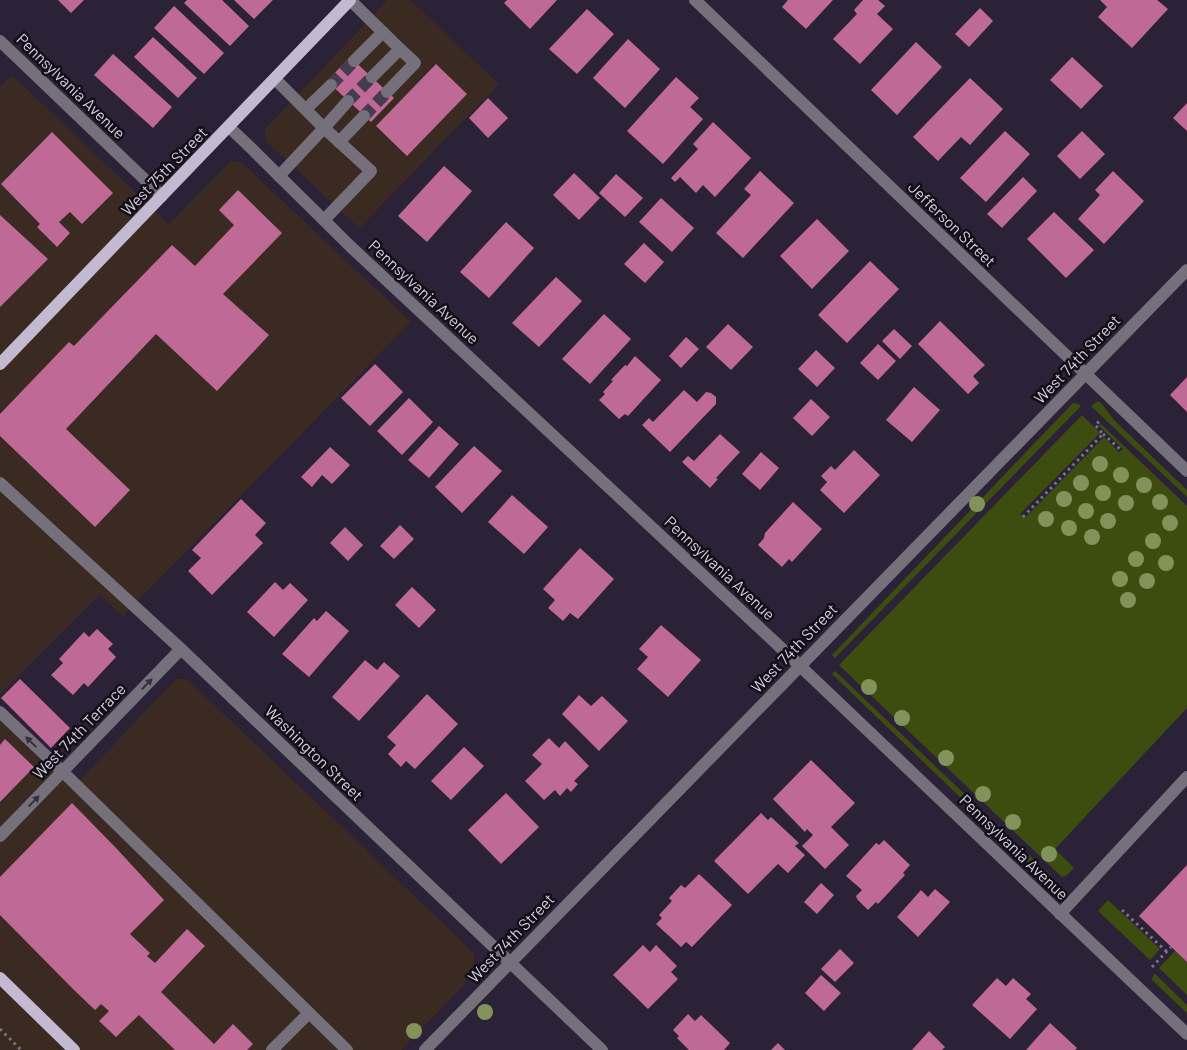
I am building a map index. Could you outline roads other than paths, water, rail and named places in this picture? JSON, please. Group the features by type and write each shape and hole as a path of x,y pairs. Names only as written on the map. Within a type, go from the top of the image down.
{"main road":[{"name":"West 75th Street","path":"0,364 350,0"},
{"path":"0,978 74,1050"}],"street":[{"path":"350,0 415,63 387,92"},
{"name":"Jefferson Street","path":"695,0 1187,471"},
{"path":"354,61 383,32"},
{"name":"Pennsylvania Avenue","path":"0,41 162,196"},
{"path":"372,77 400,49"},
{"path":"275,79 371,171 324,220"},
{"path":"306,109 331,85"},
{"path":"279,176 348,101"},
{"path":"339,142 364,116"},
{"name":"Pennsylvania Avenue","path":"228,128 800,666 1187,1034"},
{"name":"West 74th Street","path":"425,1050 1187,270"},
{"name":"Washington Street","path":"0,483 181,650 602,1050"},
{"name":"West 74th Terrace","path":"0,836 181,650"},
{"path":"0,712 347,1050"},
{"path":"1060,914 1187,777"},
{"path":"272,1050 309,1013"}],"tunnel":[{"path":"331,85 354,61"},
{"path":"348,101 372,77"},
{"path":"364,116 387,92"}]}
